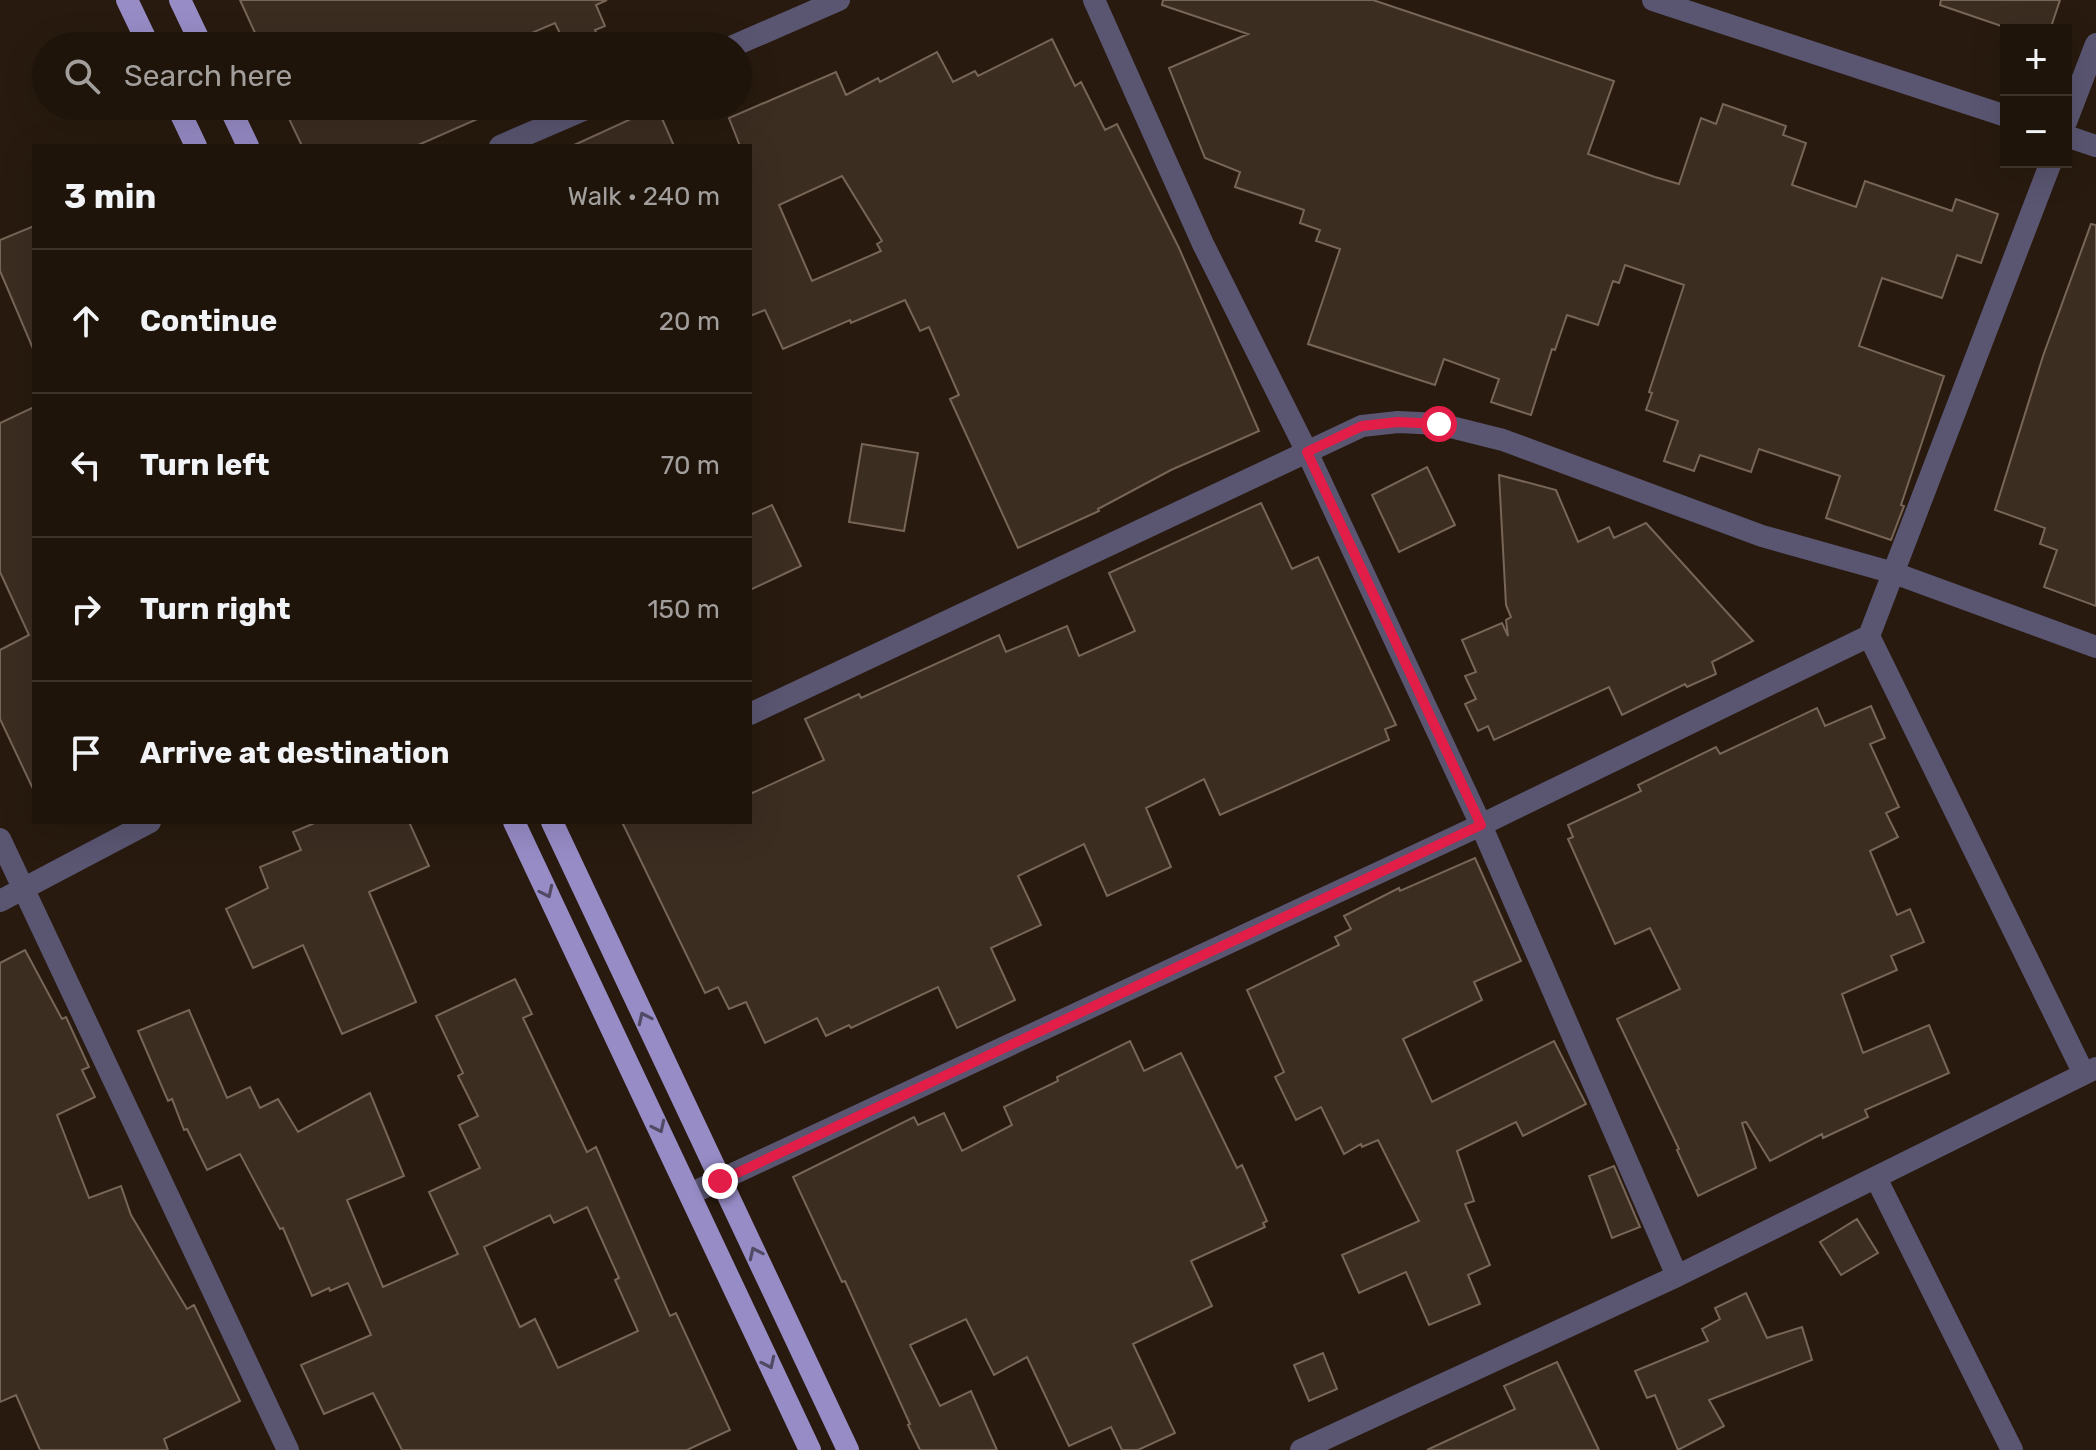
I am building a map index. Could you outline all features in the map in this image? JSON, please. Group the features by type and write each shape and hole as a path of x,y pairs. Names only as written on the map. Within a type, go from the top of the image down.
{"main road":[{"path":"127,0 142,32"},
{"path":"180,0 195,32"},
{"path":"184,120 195,144"},
{"path":"236,120 247,144"},
{"path":"515,824 810,1450"},
{"path":"553,824 848,1450"}],"street":[{"path":"752,38 839,0"},
{"path":"1094,0 1203,244 1307,452 1481,825 1677,1276"},
{"path":"1653,0 2000,114"},
{"path":"2072,106 2096,44"},
{"path":"505,144 560,120"},
{"path":"2072,138 2096,146"},
{"path":"690,1194 1481,825 1869,636 2049,168"},
{"path":"752,713 1362,426 1398,422 1439,424 1503,440 1762,536 1894,573 2096,647"},
{"path":"1301,1450 1677,1276 2090,1071 1869,636"},
{"path":"0,901 146,824"},
{"path":"0,839 288,1450"},
{"path":"1876,1178 2012,1450"}],"building":[{"path":"240,0 607,0 596,5 605,26 596,32 559,32 555,23 534,32 255,32"},
{"path":"1163,0 1373,0 1614,81 1588,154 1655,177 1679,184 1701,118 1716,124 1723,104 1786,126 1783,135 1806,143 1792,185 1856,207 1865,181 1952,211 1956,199 1998,214 1981,263 1957,255 1942,298 1882,278 1859,346 1944,376 1891,540 1826,518 1840,476 1759,449 1751,472 1700,455 1694,471 1664,461 1678,421 1646,410 1684,285 1625,265 1619,283 1613,281 1598,325 1567,315 1555,350 1552,349 1531,415 1491,402 1499,379 1444,359 1435,385 1308,344 1340,249 1316,241 1320,230 1300,223 1304,210 1235,187 1240,172 1205,158 1169,68 1248,34 1162,5"},
{"path":"1941,0 2060,0 2052,24 2000,26 1940,5"},
{"path":"1052,39 1075,86 1081,82 1105,130 1117,124 1179,248 1259,431 1171,470 1099,511 1018,548 950,399 959,395 929,327 920,331 905,300 783,349 765,310 752,315 752,144 739,144 730,120 752,120 752,108 836,72 846,95 878,78 880,82 937,52 953,82 975,71 978,76","holes":["842,176 882,241 877,244 881,251 812,281 779,205"]},
{"path":"290,120 475,120 421,144 301,144"},
{"path":"629,120 663,120 673,144 576,144"},
{"path":"2091,224 2096,225 2096,606 2044,587 2057,550 2040,544 2045,528 1995,510 2043,356"},
{"path":"32,227 32,346 0,271 0,240"},
{"path":"32,408 32,787 0,719 0,650 29,635 0,572 0,423"},
{"path":"862,444 918,453 904,531 849,522"},
{"path":"1427,467 1455,525 1399,552 1372,495"},
{"path":"1499,475 1556,490 1578,542 1609,527 1614,538 1646,523 1753,641 1712,662 1716,674 1687,687 1685,684 1622,715 1609,687 1494,740 1488,726 1478,731 1465,704 1476,699 1465,676 1476,672 1462,640 1502,623 1508,636 1506,620 1511,617 1506,605"},
{"path":"1261,503 1292,569 1318,557 1396,725 1385,729 1389,740 1220,815 1204,779 1146,808 1171,867 1107,896 1084,844 1018,876 1041,925 991,948 1015,1000 957,1028 938,987 851,1028 849,1025 826,1036 817,1018 765,1043 746,1002 729,1009 718,987 705,993 623,824 752,824 752,793 824,760 805,719 859,694 861,698 999,635 1006,652 1067,626 1079,656 1135,631 1109,573"},
{"path":"772,505 801,566 752,589 752,514"},
{"path":"1871,706 1885,738 1870,744 1899,807 1886,813 1898,837 1870,851 1897,915 1910,909 1924,942 1891,956 1897,970 1842,994 1863,1053 1929,1025 1949,1073 1865,1110 1868,1117 1823,1138 1822,1134 1770,1161 1746,1122 1742,1123 1756,1168 1698,1196 1617,1019 1680,989 1650,928 1615,944 1568,839 1573,837 1568,825 1641,791 1638,785 1716,747 1720,754 1817,708 1825,726"},
{"path":"312,824 410,824 429,866 369,892 416,1002 342,1034 303,945 253,968 226,909 268,888 260,867 301,850 293,832"},
{"path":"1475,858 1521,961 1474,982 1482,1000 1403,1039 1432,1102 1554,1041 1586,1104 1523,1136 1516,1122 1457,1151 1474,1201 1465,1204 1490,1265 1468,1275 1480,1304 1429,1325 1406,1272 1359,1293 1342,1255 1419,1221 1378,1140 1362,1147 1361,1144 1344,1154 1321,1107 1296,1120 1275,1077 1284,1072 1247,990 1339,945 1335,937 1351,929 1344,916 1399,888 1400,891"},
{"path":"25,950 62,1019 66,1017 89,1067 82,1070 95,1097 57,1115 89,1198 121,1186 131,1215 187,1309 194,1305 240,1401 164,1439 168,1450 40,1450 16,1395 0,1402 0,963"},
{"path":"515,979 532,1014 523,1018 587,1152 596,1147 670,1316 676,1313 730,1430 687,1450 402,1450 373,1393 324,1414 301,1365 371,1335 348,1283 312,1296 283,1228 280,1229 240,1154 207,1170 187,1129 184,1130 172,1099 168,1101 138,1031 189,1010 227,1098 250,1087 260,1108 278,1099 298,1132 370,1093 404,1176 347,1200 383,1287 458,1254 429,1192 480,1168 459,1125 478,1116 458,1076 463,1073 436,1016","holes":["587,1207 619,1278 615,1280 638,1331 558,1368 535,1319 520,1327 484,1247 550,1215 554,1223"]},
{"path":"1130,1041 1144,1071 1181,1053 1237,1168 1242,1165 1267,1221 1263,1223 1265,1227 1191,1261 1212,1306 1133,1344 1175,1433 1138,1450 1122,1450 1111,1427 1069,1446 1027,1357 994,1375 966,1319 910,1345 940,1406 971,1391 997,1450 920,1450 845,1281 842,1282 793,1177 914,1117 918,1125 944,1113 962,1151 1012,1125 1004,1107"},
{"path":"1614,1166 1640,1227 1612,1238 1589,1176"},
{"path":"1857,1219 1878,1253 1841,1275 1820,1242"},
{"path":"1746,1293 1767,1338 1802,1327 1812,1360 1709,1400 1724,1426 1678,1450 1655,1395 1647,1398 1635,1371 1708,1341 1702,1329 1720,1319 1715,1308"},
{"path":"1323,1353 1337,1389 1309,1401 1294,1365"},
{"path":"1557,1362 1599,1450 1427,1450 1515,1409 1504,1386"}],"route":[{"path":"720,1181 1481,825 1307,452 1362,426 1398,422 1439,424"}]}
